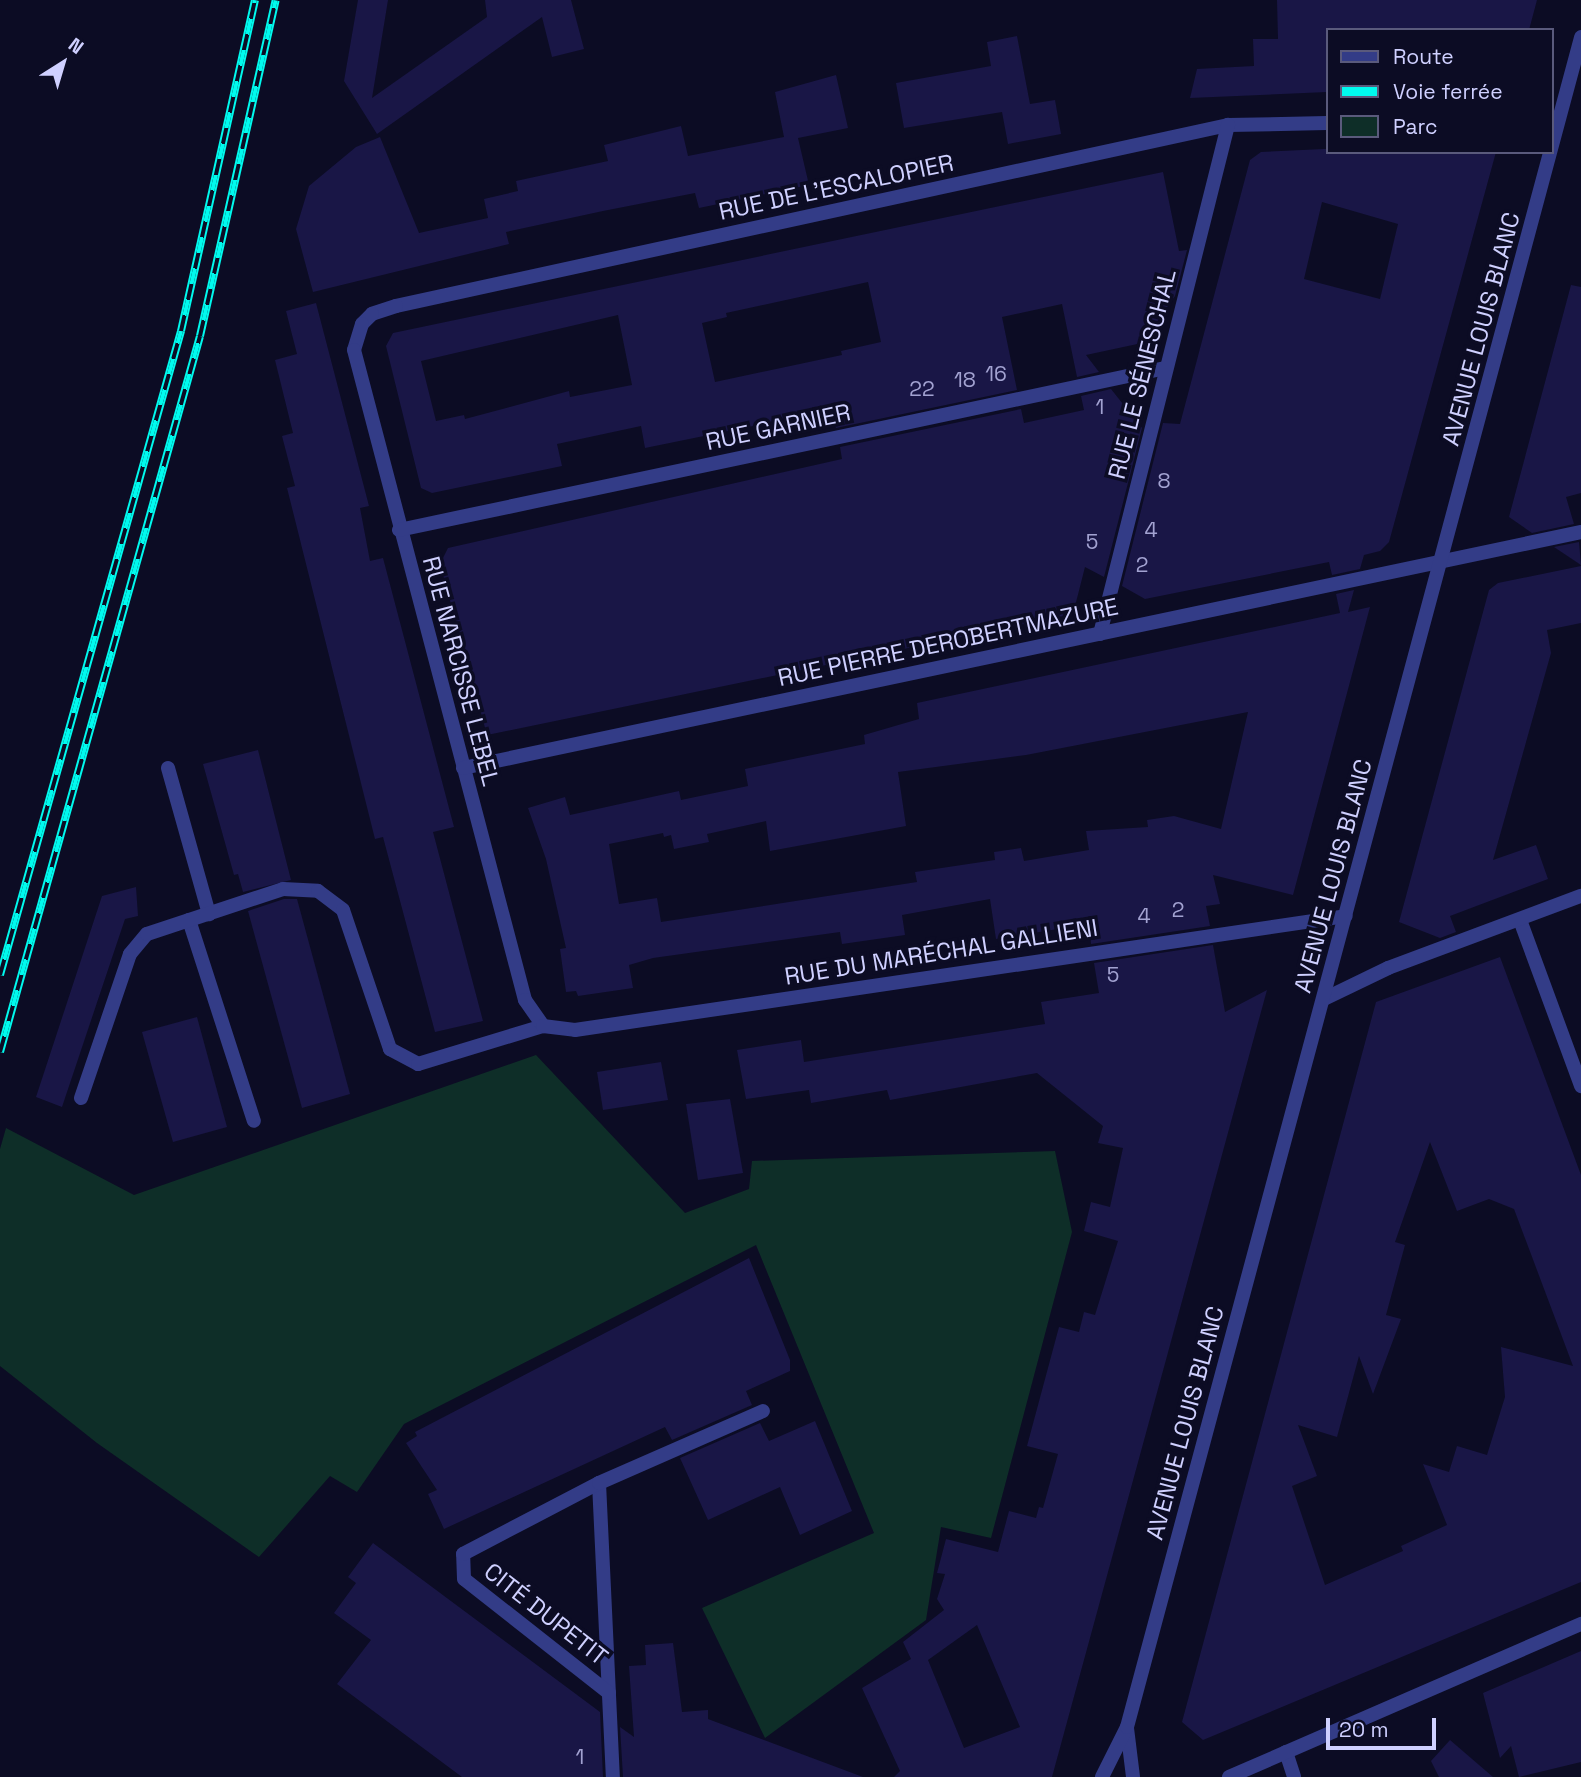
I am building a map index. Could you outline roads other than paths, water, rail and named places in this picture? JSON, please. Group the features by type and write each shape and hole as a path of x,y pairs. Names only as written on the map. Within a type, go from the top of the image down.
{"street":[{"name":"AVENUE LOUIS BLANC","path":"1557,117 1581,37"},
{"name":"RUE DE L'ESCALOPIER","path":"362,324 372,314 396,306 1228,125 1326,123"},
{"name":"RUE LE SÉNESCHAL","path":"1100,634 1228,125"},
{"name":"AVENUE LOUIS BLANC","path":"1102,1777 1127,1727 1442,561 1547,154"},
{"name":"RUE NARCISSE LEBEL","path":"362,324 354,351 399,530 525,1000 543,1026"},
{"name":"RUE GARNIER","path":"399,530 1166,368"},
{"name":"RUE PIERRE DEROBERTMAZURE","path":"463,768 1581,532"},
{"path":"168,768 209,914"},
{"path":"81,1098 130,954 147,934 283,889 318,891 343,910 390,1049 418,1063 543,1026"},
{"path":"1324,999 1388,968 1581,896"},
{"name":"RUE DU MARÉCHAL GALLIENI","path":"543,1026 575,1030 1346,916"},
{"path":"189,920 254,1121"},
{"path":"1520,920 1581,1086"},
{"name":"CITÉ DUPETIT","path":"608,1693 464,1578 460,1565 463,1554 599,1483 763,1411"},
{"name":"CITÉ DUPETIT","path":"599,1483 613,1777"},
{"path":"1229,1777 1581,1624"},
{"name":"AVENUE LOUIS BLANC","path":"1127,1727 1133,1777"},
{"path":"1286,1752 1294,1777"}],"railway":[{"path":"0,975 181,331 255,0"},
{"path":"0,1052 200,336 276,0"}]}
